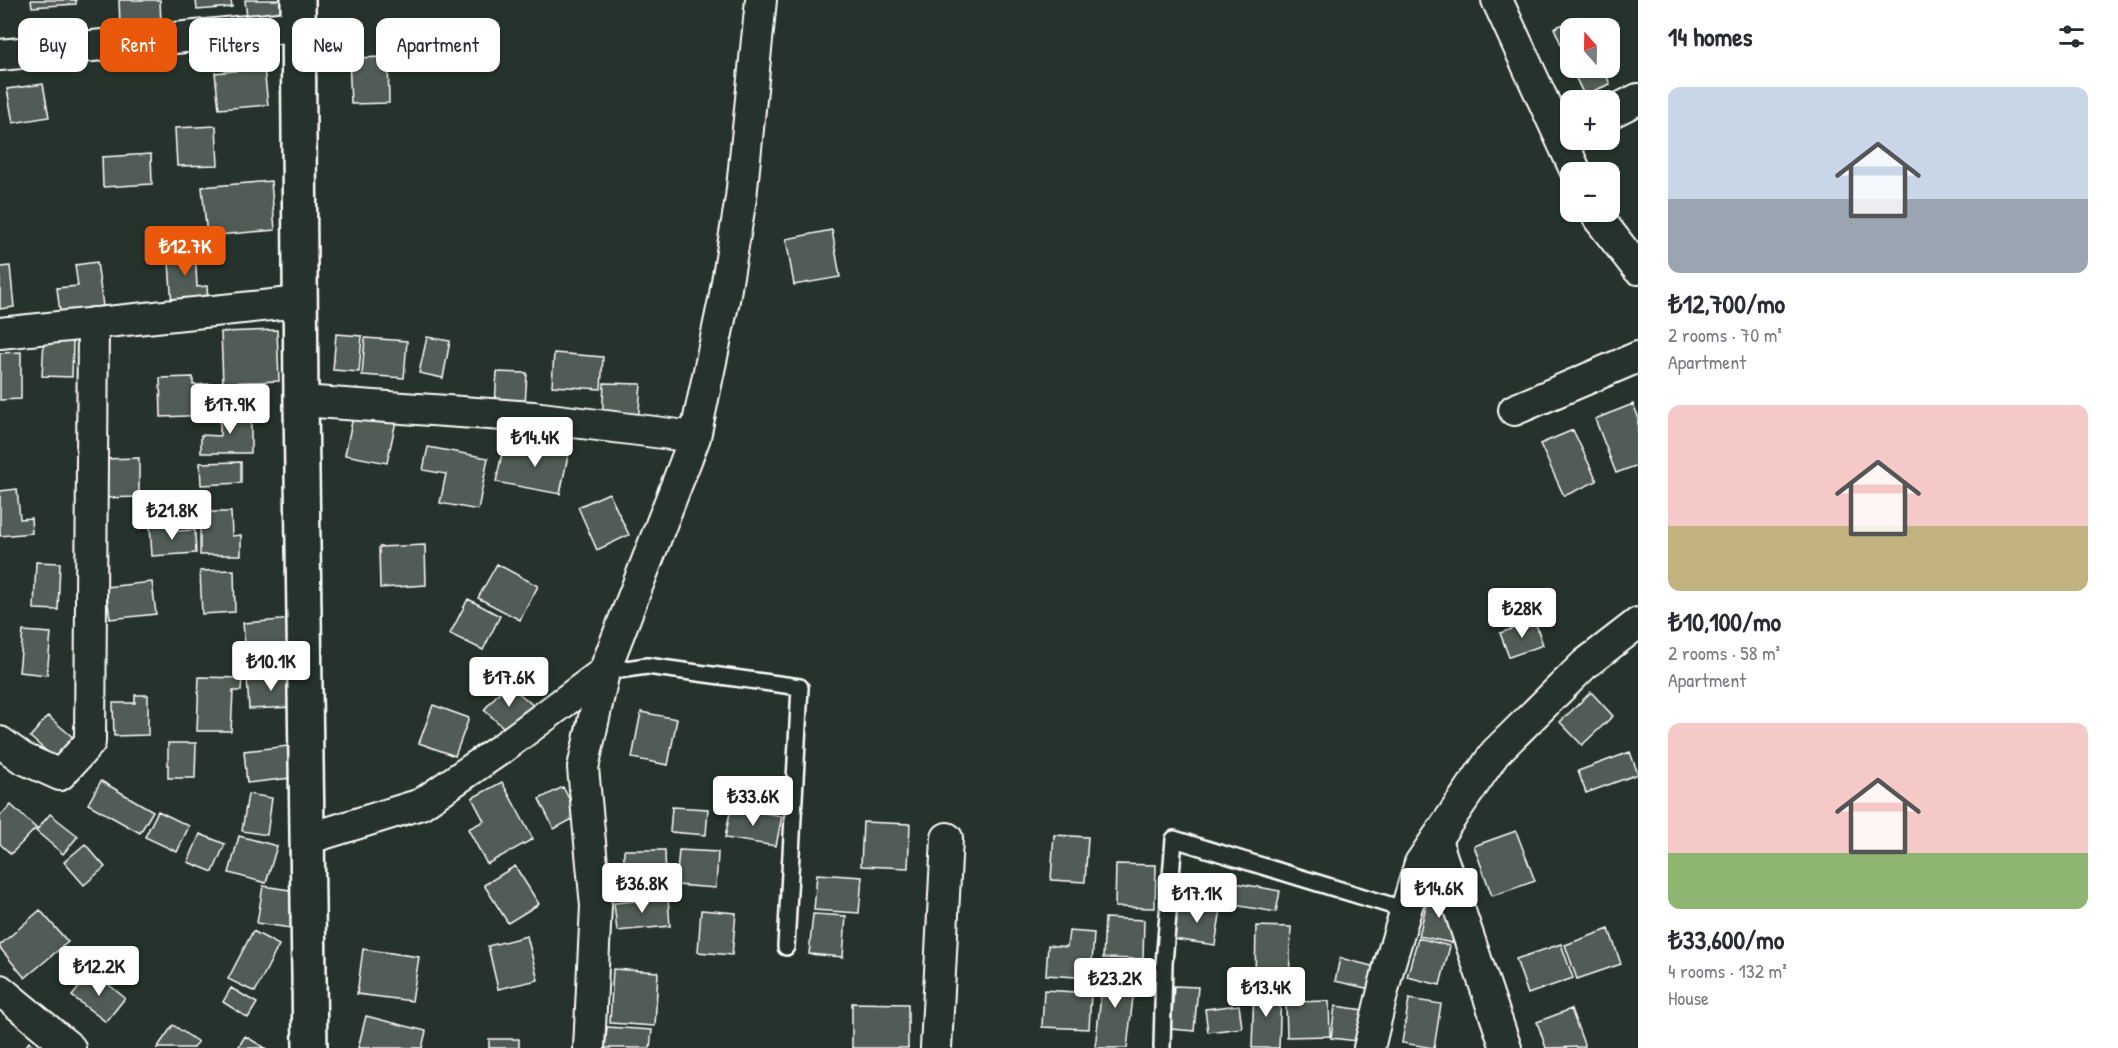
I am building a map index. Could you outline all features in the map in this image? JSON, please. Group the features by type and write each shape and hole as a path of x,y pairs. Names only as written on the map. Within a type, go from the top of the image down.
{"street":[{"path":"589,1048 596,906 582,768 604,672 695,437 724,300 741,198 761,0"},
{"path":"1497,0 1560,124"},
{"path":"0,55 298,13 310,1048"},
{"path":"1620,108 1638,99"},
{"path":"1601,222 1638,269"},
{"path":"0,333 300,302"},
{"path":"0,741 22,758 60,775 90,742 93,323"},
{"path":"1514,410 1638,357"},
{"path":"301,401 533,417 695,437"},
{"path":"1369,1048 1389,966 1420,863 1495,753 1586,664 1635,636"},
{"path":"307,839 421,804 501,749 604,672"},
{"path":"936,1048 947,838"},
{"path":"1436,840 1506,1048"},
{"path":"0,990 70,1048"}],"lane":[{"path":"604,672 647,666 800,687 786,947"},
{"path":"1162,1048 1164,964 1174,839 1406,910"}],"building":[{"path":"31,0 76,0 76,4 32,7"},
{"path":"119,0 160,0 161,18 120,18"},
{"path":"196,0 231,0 232,7 197,10"},
{"path":"245,0 284,0 285,14 247,18"},
{"path":"1560,26 1560,42 1554,28"},
{"path":"376,57 376,72 388,72 389,103 351,104 350,72 364,72 364,58"},
{"path":"264,72 268,105 219,109 215,73"},
{"path":"1576,78 1607,78 1610,84 1596,90 1582,90"},
{"path":"43,84 49,117 13,123 7,89"},
{"path":"216,126 218,165 177,166 175,128"},
{"path":"151,154 152,184 103,187 102,157"},
{"path":"271,181 275,230 207,236 202,187"},
{"path":"832,230 840,277 794,285 786,239"},
{"path":"195,246 197,287 207,286 208,302 172,305 168,248"},
{"path":"97,262 103,306 60,312 57,288 78,286 75,265"},
{"path":"10,266 14,307 0,309 0,267"},
{"path":"277,330 279,381 223,383 221,332"},
{"path":"336,334 362,336 359,372 333,370"},
{"path":"427,337 450,341 443,378 419,373"},
{"path":"365,338 407,341 404,378 362,375"},
{"path":"44,341 73,342 72,377 42,376"},
{"path":"21,352 21,399 0,400 0,353"},
{"path":"554,353 603,357 601,389 552,386"},
{"path":"497,372 527,373 525,405 495,404"},
{"path":"193,377 193,385 211,384 211,415 161,417 160,378"},
{"path":"604,383 641,384 638,423 602,421"},
{"path":"1633,404 1638,416 1638,465 1616,473 1595,419"},
{"path":"220,412 251,413 251,453 201,453 201,435 220,436"},
{"path":"354,412 396,421 387,463 345,455"},
{"path":"1573,430 1597,481 1564,496 1540,444"},
{"path":"542,441 570,446 560,494 496,482 503,448 540,454"},
{"path":"428,447 488,458 478,510 440,503 446,474 423,470"},
{"path":"139,458 139,497 103,498 102,459"},
{"path":"241,462 241,483 201,485 200,463"},
{"path":"17,489 20,519 31,518 32,533 0,536 0,491"},
{"path":"609,493 629,535 597,550 578,507"},
{"path":"200,512 231,512 232,536 241,535 241,555 200,555"},
{"path":"177,524 177,531 195,530 196,553 152,556 150,525"},
{"path":"425,545 426,585 380,588 379,547"},
{"path":"36,562 60,563 58,610 34,609"},
{"path":"497,564 538,586 520,620 478,598"},
{"path":"234,570 235,612 202,614 200,571"},
{"path":"152,582 156,614 110,619 106,587"},
{"path":"468,599 500,616 483,650 450,634"},
{"path":"294,619 298,661 247,666 243,623"},
{"path":"1535,621 1543,645 1509,657 1500,633"},
{"path":"23,631 51,633 47,675 19,672"},
{"path":"293,674 295,707 249,709 247,676"},
{"path":"199,677 242,678 241,691 233,691 231,731 197,731"},
{"path":"507,683 535,707 511,734 484,710"},
{"path":"1591,692 1613,716 1582,745 1560,722"},
{"path":"135,695 148,695 148,735 114,736 113,703 135,703"},
{"path":"433,705 469,718 455,756 419,743"},
{"path":"641,712 677,719 668,765 632,758"},
{"path":"48,716 75,739 58,761 30,737"},
{"path":"168,743 196,743 195,778 168,778"},
{"path":"288,746 291,778 247,783 244,751"},
{"path":"1630,752 1638,774 1586,793 1578,771"},
{"path":"101,781 153,811 140,833 88,804"},
{"path":"502,782 533,839 487,864 468,829 484,821 472,798"},
{"path":"563,787 578,816 554,829 539,799"},
{"path":"248,794 272,798 267,835 242,831"},
{"path":"11,805 36,828 11,854 0,844 0,816"},
{"path":"672,807 708,809 706,835 670,832"},
{"path":"731,807 782,816 776,846 725,838"},
{"path":"158,811 189,826 177,852 145,837"},
{"path":"50,814 78,836 63,854 36,831"},
{"path":"863,822 910,824 908,868 861,866"},
{"path":"1516,831 1535,881 1492,896 1474,846"},
{"path":"200,834 225,844 213,872 188,862"},
{"path":"1054,835 1088,837 1085,882 1051,880"},
{"path":"239,836 277,846 266,883 229,873"},
{"path":"85,844 105,867 84,885 64,862"},
{"path":"624,850 665,850 666,886 624,886"},
{"path":"679,850 718,852 716,888 676,885"},
{"path":"1116,864 1156,865 1155,908 1115,907"},
{"path":"515,866 539,904 508,923 484,885"},
{"path":"817,874 862,877 859,913 814,910"},
{"path":"1219,880 1280,891 1276,912 1215,902"},
{"path":"263,886 303,892 297,929 257,923"},
{"path":"1429,892 1450,897 1457,919 1452,943 1419,936"},
{"path":"668,898 670,926 617,931 614,903"},
{"path":"1178,903 1221,909 1215,945 1173,939"},
{"path":"40,910 68,942 25,978 0,948 0,945"},
{"path":"701,910 736,913 732,955 698,952"},
{"path":"813,914 846,916 843,957 809,954"},
{"path":"1105,918 1144,920 1143,959 1103,958"},
{"path":"1256,926 1291,927 1289,983 1255,982"},
{"path":"1609,929 1621,964 1577,979 1565,945"},
{"path":"253,931 279,945 255,992 228,979"},
{"path":"1069,931 1094,933 1091,978 1046,975 1048,945 1067,947"},
{"path":"527,936 538,980 498,989 488,946"},
{"path":"1418,938 1450,946 1440,985 1407,977"},
{"path":"1561,944 1573,978 1528,994 1516,959"},
{"path":"363,949 419,957 412,1001 357,994"},
{"path":"1340,958 1384,969 1379,991 1335,981"},
{"path":"613,969 658,972 655,1026 610,1023"},
{"path":"1104,969 1136,972 1127,1048 1095,1048"},
{"path":"92,971 125,998 106,1022 72,996"},
{"path":"1174,986 1198,987 1194,1031 1171,1029"},
{"path":"1254,987 1281,988 1279,1048 1252,1048"},
{"path":"231,988 257,1003 248,1018 223,1002"},
{"path":"1044,990 1091,993 1089,1029 1042,1027"},
{"path":"1409,999 1441,1004 1434,1048 1402,1043"},
{"path":"1329,1001 1330,1036 1287,1037 1286,1002"},
{"path":"852,1003 908,1004 908,1048 852,1048"},
{"path":"1239,1005 1242,1028 1208,1032 1205,1009"},
{"path":"1335,1006 1371,1011 1367,1042 1331,1038"},
{"path":"1571,1009 1585,1047 1546,1048 1537,1022"},
{"path":"366,1016 426,1031 422,1048 358,1048"},
{"path":"173,1025 198,1042 194,1048 157,1048"},
{"path":"607,1027 652,1030 650,1048 605,1048"},
{"path":"245,1036 265,1048 238,1048"},
{"path":"489,1039 519,1039 519,1048 489,1048"},
{"path":"29,1042 37,1048 25,1048"}]}
